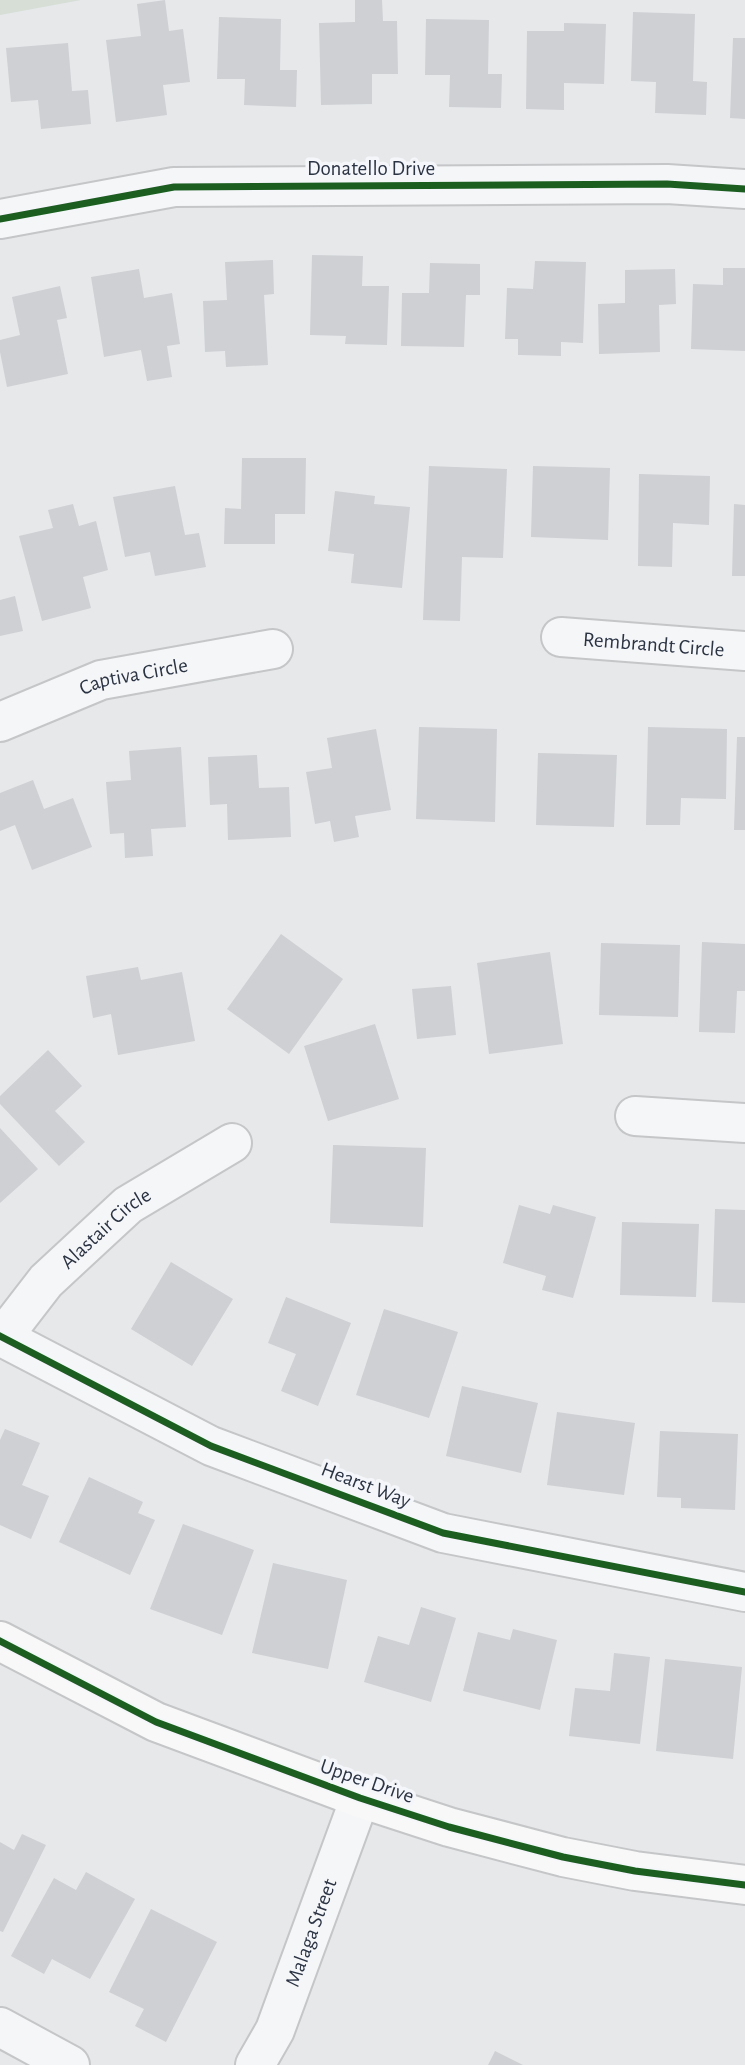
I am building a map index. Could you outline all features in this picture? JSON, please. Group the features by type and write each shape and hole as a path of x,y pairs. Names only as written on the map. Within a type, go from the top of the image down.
{"main road":[{"name":"Upper Drive","path":"0,1641 156,1722 360,1798 449,1827 563,1857 635,1871 745,1885"}],"street":[{"name":"Donatello Drive","path":"0,219 174,187 667,184 745,189"},
{"name":"Rembrandt Circle","path":"561,637 745,651"},
{"name":"Captiva Circle","path":"0,722 101,680 272,649"},
{"path":"635,1116 745,1123"},
{"name":"Alastair Circle","path":"1,1337 46,1281 128,1205 232,1143"},
{"name":"Hearst Way","path":"1,1337 211,1446 443,1533 745,1592"},
{"name":"Malaga Street","path":"255,2065 275,2030 360,1798"},
{"path":"0,2027 69,2065"}],"shaded area":[{"path":"0,0 81,0 0,15"}],"building":[{"path":"165,0 169,31 183,29 190,82 163,85 167,115 116,122 106,40 141,36 137,4"},
{"path":"355,0 382,0 383,21 397,21 398,74 372,74 372,104 321,105 319,23 355,22"},
{"path":"633,12 695,14 693,81 707,82 706,115 655,113 656,82 631,81"},
{"path":"219,17 281,19 280,70 297,70 296,107 244,105 245,79 217,79"},
{"path":"426,19 489,20 488,74 502,74 501,108 449,107 450,75 425,75"},
{"path":"564,23 606,24 604,84 564,83 564,110 526,109 527,31 564,31"},
{"path":"733,38 745,38 745,119 730,118"},
{"path":"68,43 72,91 88,90 91,124 41,129 38,100 11,102 6,48"},
{"path":"312,255 363,256 362,286 389,286 387,345 345,344 346,336 310,335"},
{"path":"273,260 274,294 264,295 268,365 226,367 225,351 205,352 203,301 227,300 225,262"},
{"path":"535,261 586,262 583,343 561,342 561,356 518,355 518,339 505,339 507,288 533,289"},
{"path":"430,263 480,264 480,295 466,295 464,347 401,346 402,293 429,293"},
{"path":"723,268 745,268 745,351 691,349 693,284 723,285"},
{"path":"139,269 144,298 172,293 180,344 167,346 172,377 147,381 141,350 104,357 91,277"},
{"path":"675,269 676,304 659,305 660,352 599,354 598,304 625,303 625,270"},
{"path":"60,286 67,318 57,320 68,374 7,387 0,340 20,335 12,297"},
{"path":"242,458 306,458 305,514 275,514 275,544 224,544 225,508 241,509"},
{"path":"429,466 507,469 503,558 462,557 460,621 423,620"},
{"path":"533,466 610,468 608,540 531,537"},
{"path":"639,474 710,476 709,525 673,523 672,567 638,566"},
{"path":"175,486 185,535 199,533 206,567 155,576 150,552 125,557 113,497"},
{"path":"335,491 375,496 374,504 410,507 402,588 351,583 354,554 328,551"},
{"path":"73,504 79,526 96,521 108,570 83,577 91,608 42,621 19,536 53,528 48,510"},
{"path":"734,504 745,505 745,576 732,576"},
{"path":"15,596 23,631 0,636 0,600"},
{"path":"419,727 497,729 495,822 416,819"},
{"path":"648,727 727,729 726,799 681,798 680,825 646,825"},
{"path":"376,729 391,810 355,816 359,837 334,842 330,821 315,824 306,772 332,768 327,738"},
{"path":"737,737 745,737 745,830 734,830"},
{"path":"181,747 186,827 151,829 153,856 125,858 124,833 110,834 106,782 131,780 129,751"},
{"path":"538,753 617,755 614,827 536,825"},
{"path":"257,755 259,788 289,787 291,837 228,840 227,804 210,805 208,757"},
{"path":"33,780 44,809 73,798 92,847 32,870 15,825 0,831 0,793"},
{"path":"281,934 343,979 289,1054 227,1009"},
{"path":"702,942 745,944 745,991 737,991 735,1033 699,1032"},
{"path":"601,943 680,945 678,1017 599,1015"},
{"path":"550,952 563,1044 489,1054 477,963"},
{"path":"138,967 141,980 182,972 195,1041 118,1055 111,1014 93,1018 86,976"},
{"path":"451,986 456,1035 417,1039 412,989"},
{"path":"375,1024 399,1099 328,1121 304,1046"},
{"path":"48,1050 82,1086 55,1111 85,1142 59,1166 0,1104 0,1096"},
{"path":"0,1128 38,1169 0,1203"},
{"path":"333,1145 426,1148 423,1227 330,1223"},
{"path":"519,1205 550,1214 553,1205 596,1217 573,1298 542,1290 546,1276 503,1263"},
{"path":"715,1209 745,1210 745,1303 712,1302"},
{"path":"622,1222 699,1224 696,1297 620,1295"},
{"path":"171,1262 233,1299 192,1366 131,1329"},
{"path":"286,1297 351,1323 318,1406 281,1391 296,1354 268,1343"},
{"path":"384,1309 458,1332 429,1418 356,1395"},
{"path":"462,1386 538,1403 521,1473 446,1456"},
{"path":"557,1412 635,1423 624,1495 547,1485"},
{"path":"5,1429 40,1443 22,1485 49,1496 31,1539 0,1525 0,1440"},
{"path":"660,1431 738,1434 735,1510 681,1508 681,1498 657,1497"},
{"path":"89,1477 143,1502 138,1513 155,1520 130,1575 59,1542"},
{"path":"183,1524 254,1550 222,1635 150,1609"},
{"path":"273,1563 347,1580 328,1669 252,1653"},
{"path":"421,1607 456,1618 431,1702 364,1682 378,1636 409,1645"},
{"path":"513,1629 557,1640 540,1710 463,1691 478,1632 510,1640"},
{"path":"614,1653 650,1657 640,1744 569,1736 575,1688 610,1691"},
{"path":"665,1659 742,1667 733,1759 656,1751"},
{"path":"22,1834 46,1845 3,1932 0,1931 0,1842 14,1850"},
{"path":"86,1872 135,1899 90,1979 52,1959 44,1974 11,1956 54,1878 76,1890"},
{"path":"151,1909 217,1942 166,2042 135,2026 144,2009 109,1992"},
{"path":"495,2051 523,2065 488,2065"}],"cycle path":[{"path":"0,219 174,187 667,184 745,189"},
{"path":"0,1336 211,1446 443,1533 745,1592"},
{"path":"0,1641 156,1722 360,1798 449,1827 563,1857 635,1871 745,1885"}]}
